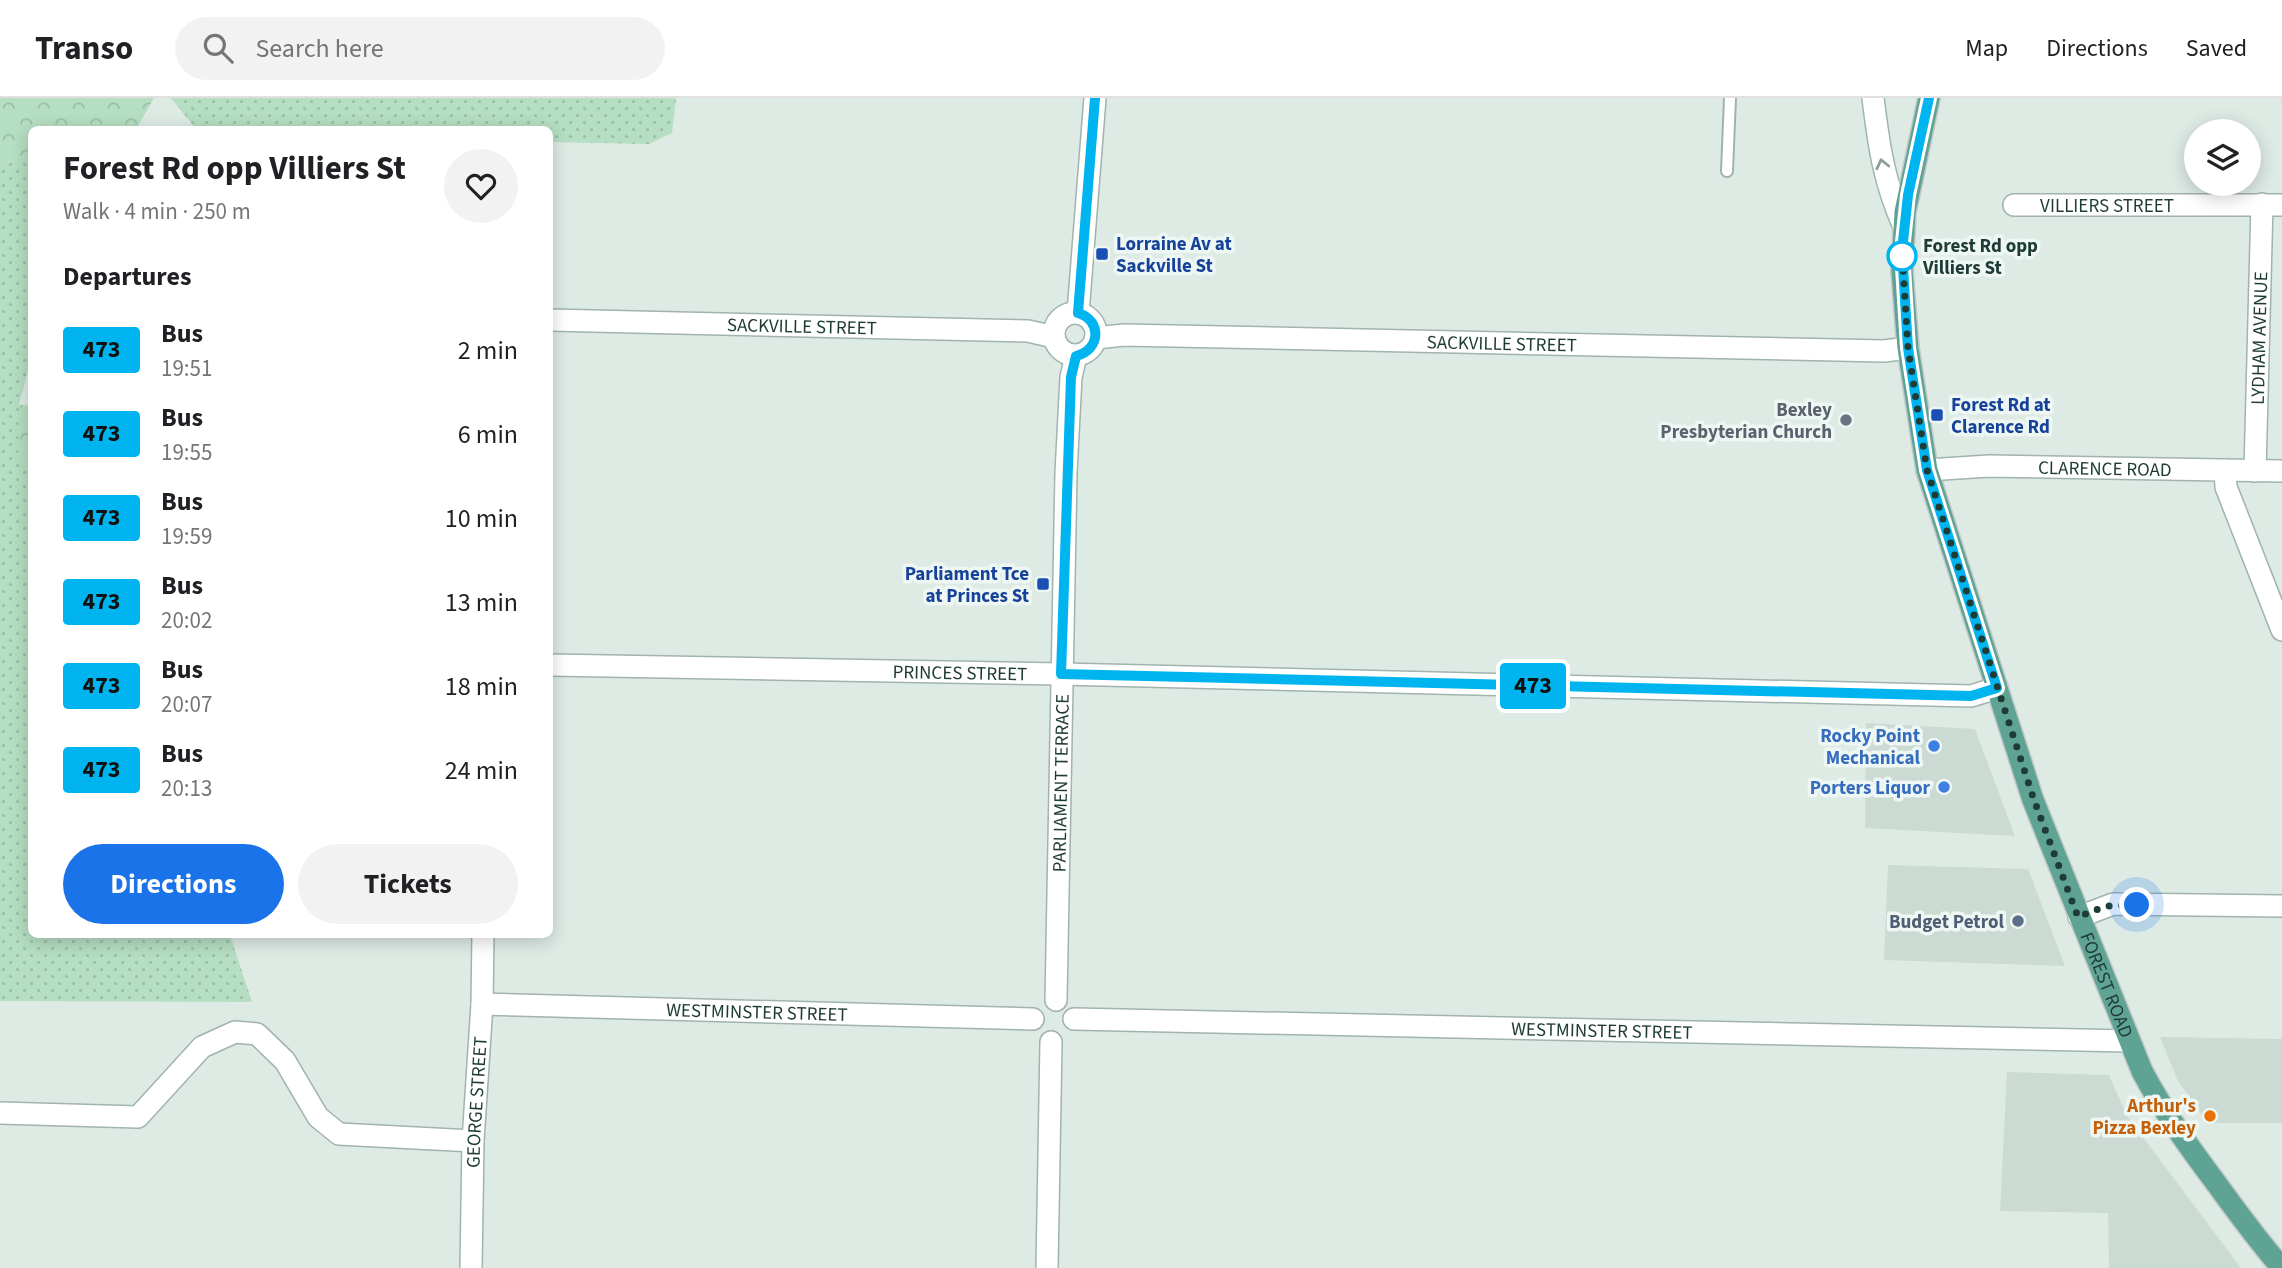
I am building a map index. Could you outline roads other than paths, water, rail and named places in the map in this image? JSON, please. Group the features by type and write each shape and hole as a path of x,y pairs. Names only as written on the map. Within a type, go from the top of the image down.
{"main road":[{"name":"FOREST ROAD","path":"1929,98 1908,195 1902,271 1908,348 1927,470 2034,800 2078,917 2142,1071 2166,1113 2254,1235 2282,1268"}],"street":[{"path":"1078,313 1095,98"},
{"path":"1873,98 1880,159 1891,199 1904,228"},
{"name":"VILLIERS STREET","path":"2014,205 2272,204"},
{"name":"LYDHAM AVENUE","path":"2255,471 2272,204"},
{"path":"1071,313 1078,313 1085,315 1094,325 1096,338 1089,350 1076,356 1059,349 1054,337 1060,319 1071,313"},
{"name":"SACKVILLE STREET","path":"553,320 1028,331 1054,337"},
{"name":"SACKVILLE STREET","path":"1096,338 1124,335 1881,351 1908,348"},
{"name":"PARLIAMENT TERRACE","path":"1056,1000 1066,473 1071,377 1076,356"},
{"name":"CLARENCE ROAD","path":"1927,470 1989,466 2282,471"},
{"path":"2225,470 2226,486 2282,630"},
{"name":"PRINCES STREET","path":"553,665 1061,674 1971,696 1997,688"},
{"path":"2078,917 2113,904 2282,906"},
{"name":"GEORGE STREET","path":"471,1268 473,1142 482,1004 483,938"},
{"path":"1056,1000 1068,1006 1074,1019 1074,1027 1064,1039 1051,1042 1036,1033 1033,1019 1040,1005 1056,1000"},
{"name":"WESTMINSTER STREET","path":"482,1004 1033,1019"},
{"name":"WESTMINSTER STREET","path":"1074,1019 2129,1041"},
{"path":"0,1114 138,1117 202,1047 235,1032 257,1034 285,1061 318,1117 339,1134 473,1142"},
{"path":"1047,1268 1051,1042"}],"lane":[{"path":"1727,172 1730,98"}],"place":[{"name":"Lorraine Av at Sackville St","path":"1102,254"},
{"name":"Forest Rd opp Villiers St","path":"1902,256"},
{"name":"Forest Rd at Clarence Rd","path":"1937,415"},
{"name":"Bexley Presbyterian Church","path":"1846,420"},
{"name":"Parliament Tce at Princes St","path":"1043,584"},
{"name":"Rocky Point Mechanical","path":"1934,746"},
{"name":"Porters Liquor","path":"1944,787"},
{"name":"Budget Petrol","path":"2018,921"},
{"name":"Arthur's Pizza Bexley","path":"2210,1116"}]}
